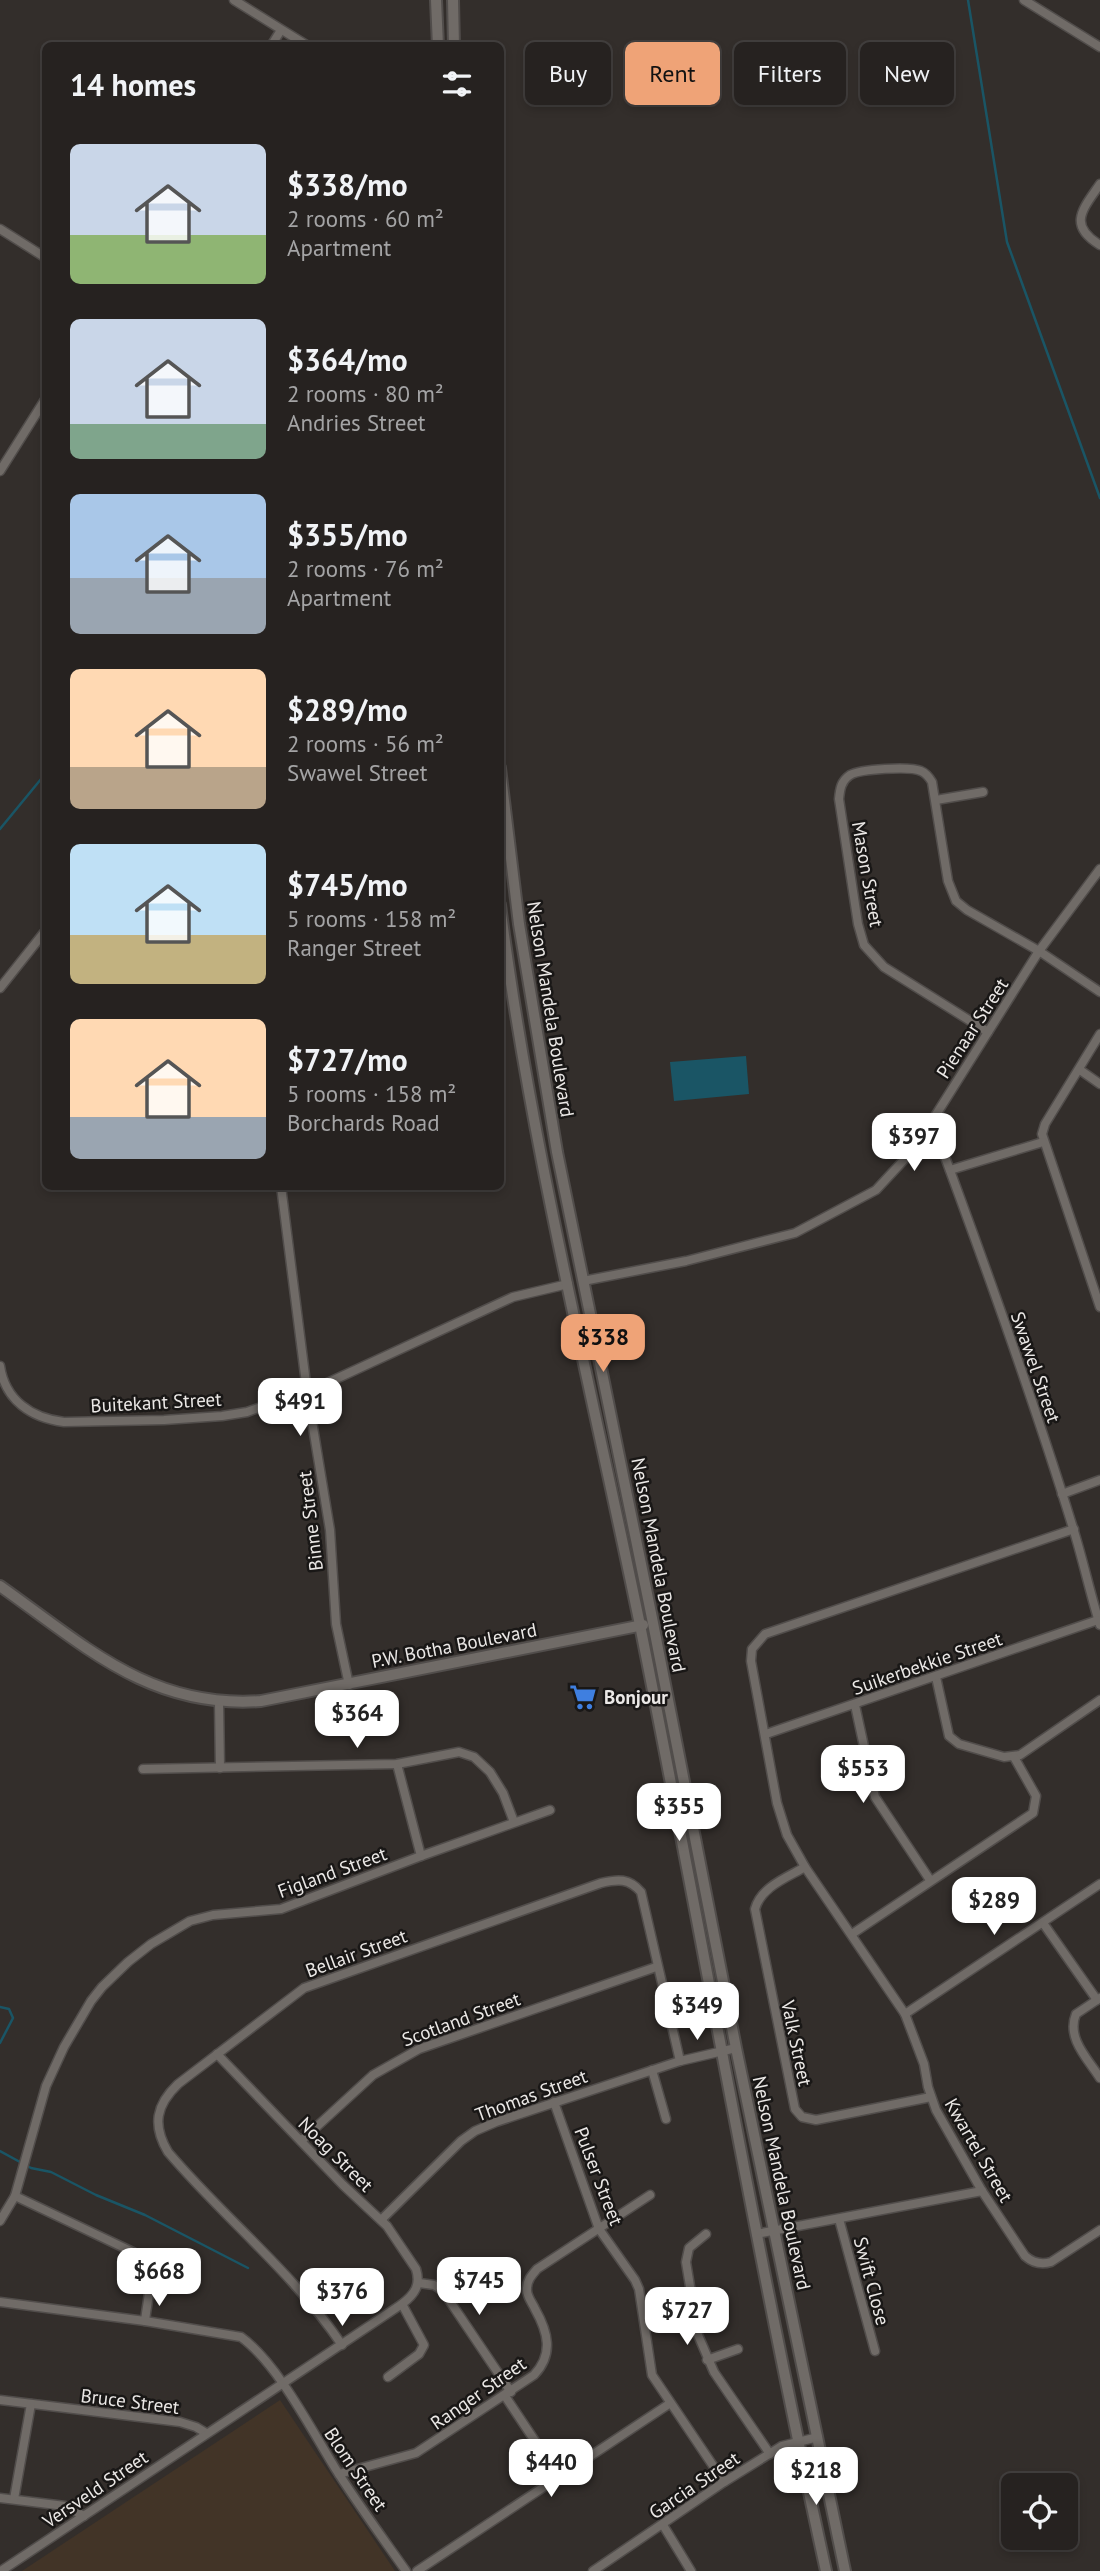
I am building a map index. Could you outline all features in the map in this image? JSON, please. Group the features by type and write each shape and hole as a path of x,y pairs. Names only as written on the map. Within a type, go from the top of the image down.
{"street":[{"path":"234,0 301,42"},
{"path":"436,0 438,42"},
{"path":"453,0 454,42"},
{"path":"1024,0 1100,47"},
{"path":"274,42 281,30"},
{"path":"1100,184 1081,216 1082,231 1100,245"},
{"path":"0,229 42,255"},
{"path":"0,471 42,404"},
{"name":"Mason Street","path":"936,800 932,782 922,771 912,768 859,772 842,783 839,799 858,924 864,945 884,967 988,1032"},
{"path":"983,792 936,800 948,881 953,896 967,910 1039,951 1100,992"},
{"name":"Nelson Mandela Boulevard","path":"504,801 519,924 548,1103 736,2048 845,2571"},
{"name":"Pienaar Street","path":"583,1281 686,1261 795,1233 876,1190 910,1155 1039,951 1100,869"},
{"name":"Nelson Mandela Boulevard","path":"504,932 529,1101 640,1625 720,2051 797,2441 826,2571"},
{"path":"0,988 42,935"},
{"path":"1100,1034 1045,1125 1043,1142 1100,1307"},
{"path":"1080,1070 1100,1084"},
{"name":"Swawel Street","path":"932,1122 1074,1529 1099,1623"},
{"path":"950,1170 1043,1142"},
{"name":"Binne Street","path":"282,1190 307,1391 330,1530 336,1624 349,1685"},
{"path":"569,1284 583,1281"},
{"name":"Buitekant Street","path":"0,1366 8,1390 19,1405 46,1420 64,1422 222,1416 258,1409 307,1391 493,1305 536,1290 569,1284"},
{"path":"604,1457 619,1454"},
{"path":"1062,1494 1100,1480"},
{"name":"Kwartel Street","path":"1074,1529 765,1634 752,1649 751,1661 782,1821 805,1867 905,2014 924,2064 931,2097 945,2128 982,2191 1025,2256 1037,2263 1048,2263 1100,2230"},
{"path":"1090,1585 1100,1581"},
{"name":"P.W. Botha Boulevard","path":"0,1587 100,1657 140,1680 165,1690 219,1703 261,1701 349,1685 653,1623"},
{"name":"Suikerbekkie Street","path":"766,1734 1099,1623"},
{"path":"936,1677 948,1731 953,1740 995,1756 1014,1757 1030,1749 1100,1700"},
{"path":"219,1703 220,1768"},
{"path":"855,1705 875,1797 930,1881"},
{"path":"143,1769 397,1764 450,1752 468,1754 482,1763 498,1783 514,1822"},
{"path":"852,1934 1033,1813 1036,1796 1014,1757"},
{"path":"397,1764 421,1856"},
{"path":"668,1773 681,1771"},
{"name":"Figland Street","path":"0,2221 16,2196 46,2086 54,2068 91,2001 128,1962 167,1933 190,1921 213,1915 281,1909 550,1810"},
{"name":"Valk Street","path":"805,1867 767,1890 757,1900 755,1909 795,2109 802,2117 816,2120 931,2097"},
{"path":"688,1879 702,1877"},
{"name":"Bellair Street","path":"342,2345 320,2312 177,2163 162,2141 159,2118 167,2095 304,1988 612,1881 629,1881 641,1892 656,1967 680,2061"},
{"path":"905,2014 1100,1884"},
{"path":"1043,1923 1098,1999 1076,2014 1073,2029 1077,2043 1100,2078"},
{"name":"Scotland Street","path":"301,2141 373,2076 419,2049 656,1967"},
{"name":"Thomas Street","path":"381,2220 461,2141 475,2131 680,2061 736,2048"},
{"name":"Noag Street","path":"217,2054 343,2185 381,2220 407,2253 416,2269 419,2283"},
{"path":"652,2070 666,2119"},
{"name":"Pulser Street","path":"554,2102 599,2229 639,2289 652,2375 724,2482"},
{"path":"756,2234 982,2191"},
{"path":"599,2229 650,2194"},
{"path":"16,2196 133,2252 144,2260 149,2276 145,2321"},
{"name":"Swift Close","path":"839,2220 875,2351"},
{"name":"Ranger Street","path":"339,2474 416,2453 508,2394 540,2369 547,2348 547,2333 528,2295 526,2287 529,2277 599,2229"},
{"path":"706,2234 690,2248 686,2262 698,2335 707,2360 770,2454"},
{"path":"206,2433 402,2304 413,2295 419,2283 434,2285 443,2291 559,2477"},
{"name":"Blom Street","path":"0,2302 241,2337 252,2345 282,2384 339,2474 406,2571"},
{"path":"388,2377 419,2354 424,2345 402,2304"},
{"path":"707,2360 738,2349"},
{"name":"Bruce Street","path":"0,2400 180,2422 206,2433"},
{"path":"417,2571 669,2403"},
{"path":"14,2499 31,2404"},
{"name":"Versveld Street","path":"1,2571 206,2433"},
{"name":"Garcia Street","path":"593,2571 782,2446 818,2437"},
{"path":"0,2498 65,2506 84,2516"},
{"path":"663,2525 691,2571"}],"shaded area":[{"path":"280,2400 395,2571 22,2571"}],"water":[{"path":"746,1056 749,1094 674,1101 670,1062"}],"waterway":[{"path":"968,0 1007,242 1100,498"},
{"path":"0,829 42,778"},
{"path":"0,2007 9,2009 13,2018 0,2043"},
{"path":"0,2151 31,2168 51,2172 96,2195 145,2215 248,2268"}],"place":[{"name":"Bonjour","path":"583,1697"}]}
